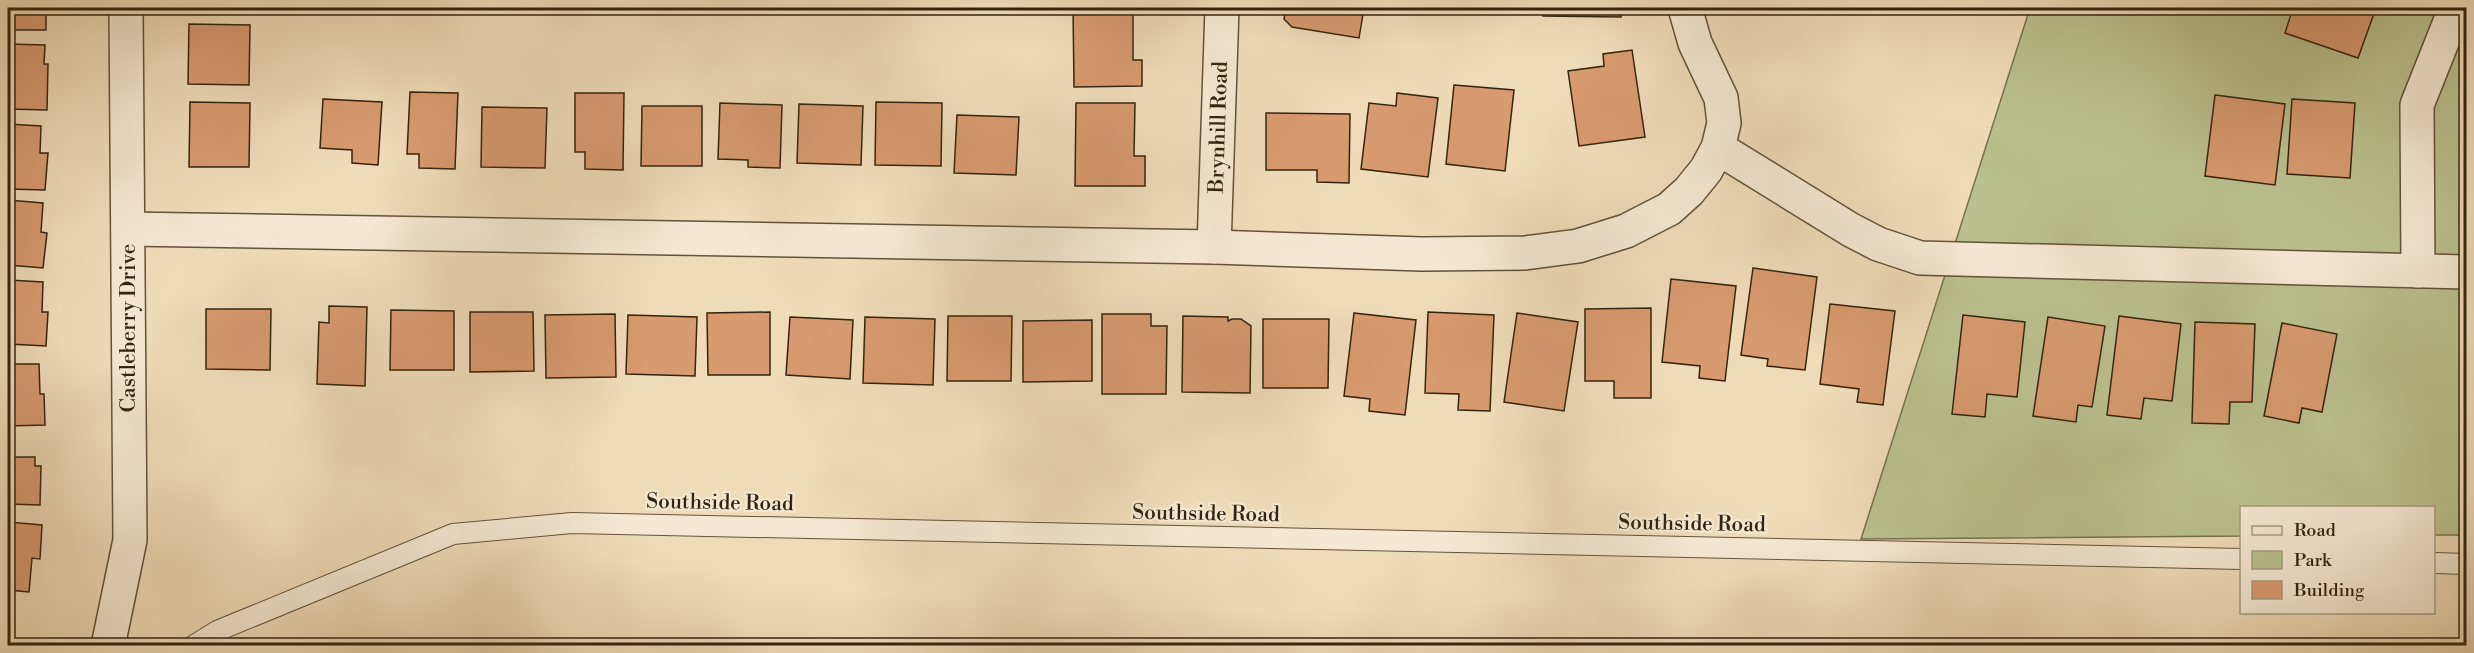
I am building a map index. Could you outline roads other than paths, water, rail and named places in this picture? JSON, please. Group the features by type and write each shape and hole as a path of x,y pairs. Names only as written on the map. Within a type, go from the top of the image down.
{"street":[{"name":"Castleberry Drive","path":"108,645 130,540 126,8"},
{"name":"Brynhill Road","path":"1214,247 1222,8"},
{"path":"128,229 1214,247 1433,254 1526,253 1578,246 1626,231 1669,209 1689,191 1706,170 1718,148 1724,123 1721,98 1695,43 1685,8"},
{"path":"2418,271 2417,105 2450,22 2461,8"},
{"path":"1718,148 1851,230 1878,244 1920,258 2466,272"}],"lane":[{"name":"Southside Road","path":"193,645 217,631 453,534 572,523 2240,559"},
{"path":"2435,563 2466,564"}]}
